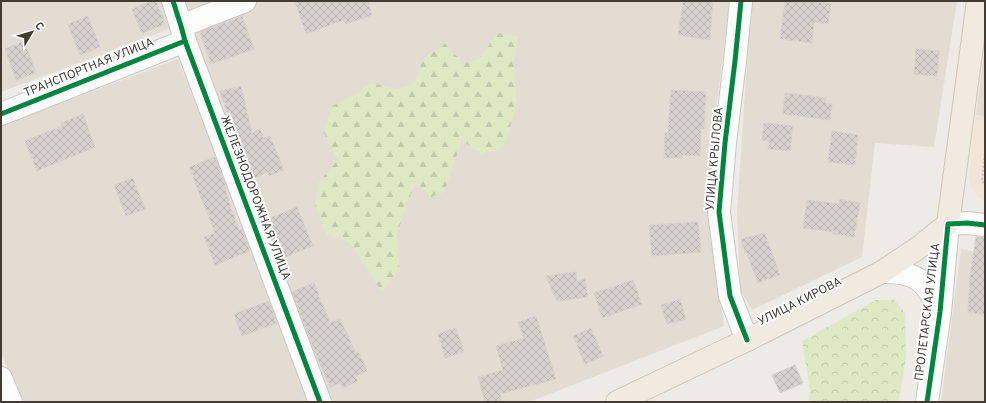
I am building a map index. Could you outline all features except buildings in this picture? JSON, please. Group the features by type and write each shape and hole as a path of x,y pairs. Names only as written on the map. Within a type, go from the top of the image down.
{"main road":[{"name":"ПРОЛЕТАРСКАЯ УЛИЦА","path":"948,224 978,1"},
{"name":"УЛИЦА КИРОВА","path":"617,402 747,340 882,272 918,248 948,224"}],"street":[{"name":"ЖЕЛЕЗНОДОРОЖНАЯ УЛИЦА","path":"173,1 183,33 320,402"},
{"name":"ТРАНСПОРТНАЯ УЛИЦА","path":"1,114 183,33 245,1"},
{"name":"УЛИЦА КРЫЛОВА","path":"742,1 725,143 719,212 730,296 747,340"},
{"path":"948,224 967,223 985,225"},
{"name":"ПРОЛЕТАРСКАЯ УЛИЦА","path":"928,402 940,312 948,224"},
{"path":"882,272 898,272 912,275 924,284 932,294 940,312"},
{"path":"1,378 11,402"}],"path":[{"path":"985,154 982,181 985,185"}],"shaded area":[{"path":"1,1 163,1 172,28 1,92"},
{"path":"184,1 226,1 190,16"},
{"path":"259,1 730,1 713,133 711,228 724,326 529,402 328,402 188,27"},
{"path":"751,1 957,1 934,147 875,143 862,257 752,310 740,290 737,212"},
{"path":"985,45 985,117 976,115"},
{"path":"178,59 312,402 21,402 1,353 1,126"},
{"path":"976,115 985,117 985,202 978,197 972,188 969,178"},
{"path":"961,249 985,254 985,402 941,402"}],"green space":[{"path":"498,33 518,36 514,61 517,103 504,147 482,155 462,140 444,192 431,197 416,184 408,200 397,234 399,268 382,292 350,243 325,233 315,205 319,182 338,160 323,131 332,106 356,94 371,83 398,89 415,83 423,59 445,44 462,62 478,60"},
{"path":"876,300 894,300 905,312 906,356 899,402 809,402 810,391 802,341"}],"cycle path":[{"path":"173,1 185,41 320,402"},
{"path":"741,1 719,212 730,296 747,340"},
{"path":"1,114 185,41"},
{"path":"927,402 940,312 948,224 967,223 985,225"}]}
